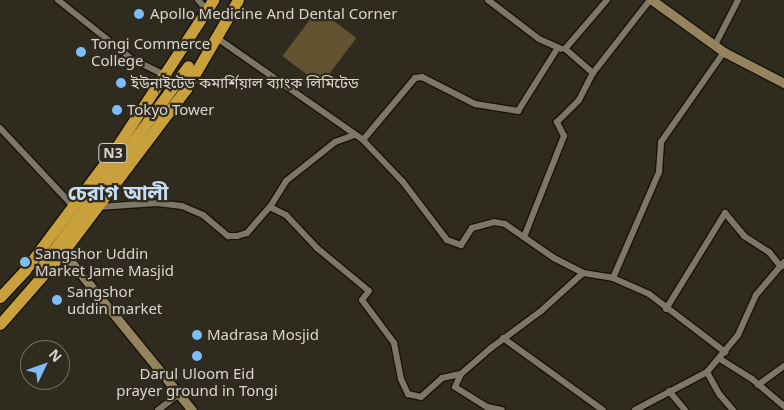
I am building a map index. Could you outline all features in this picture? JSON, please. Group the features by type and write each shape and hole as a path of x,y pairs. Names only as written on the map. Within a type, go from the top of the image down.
{"highway":[{"name":"N3","path":"0,324 63,252 186,89 238,0"},
{"name":"N3","path":"0,297 25,270 73,206 165,75 210,5"},
{"path":"0,314 45,263 188,66"}],"street":[{"path":"58,0 132,59 165,75"},
{"path":"198,0 210,5"},
{"path":"488,0 539,39 557,49 565,49 593,73"},
{"path":"565,49 607,0"},
{"path":"524,238 564,136 557,122 578,100 593,73 651,0 724,52 784,83"},
{"path":"715,45 738,0"},
{"path":"217,38 363,140 403,182 447,240 461,245 472,228 494,222 505,224 524,238 584,273 613,278 648,294 725,352"},
{"path":"363,140 415,78 422,77 475,104 518,111 557,49"},
{"path":"613,278 659,172 661,142 724,52"},
{"path":"0,128 73,206"},
{"path":"96,207 157,203 182,206 203,215 228,236 247,233 270,208 286,181 335,142 354,135"},
{"path":"270,208 286,215 317,248 369,291 362,300 394,342 401,379 408,394 420,396 442,378 461,374"},
{"path":"635,410 708,372 738,335 756,295 782,265 769,252 744,236 725,214 666,309"},
{"path":"63,252 192,410"},
{"path":"502,410 486,408 455,387 461,374 503,338 542,311 584,273"},
{"path":"503,338 603,410"},
{"path":"720,358 784,406"},
{"path":"758,385 784,366"},
{"path":"708,372 720,395 734,410"},
{"path":"669,391 685,410"},
{"path":"158,410 179,394"}],"shaded area":[{"path":"318,9 356,38 321,85 282,56"}],"place":[{"name":"Apollo Medicine And Dental Corner","path":"139,14"},
{"name":"Tongi Commerce College","path":"81,52"},
{"name":"ইউনাইটেড কমার্শিয়াল ব্যাংক লিমিটেড","path":"121,83"},
{"name":"Tokyo Tower","path":"117,110"},
{"name":"Sangshor Uddin Market Jame Masjid","path":"25,262"},
{"name":"Sangshor uddin market","path":"57,300"},
{"name":"Madrasa Mosjid","path":"197,335"},
{"name":"Darul Uloom Eid prayer ground in Tongi","path":"197,356"}],"district":[{"name":"চেরাগ আলী","path":"118,192"}]}
